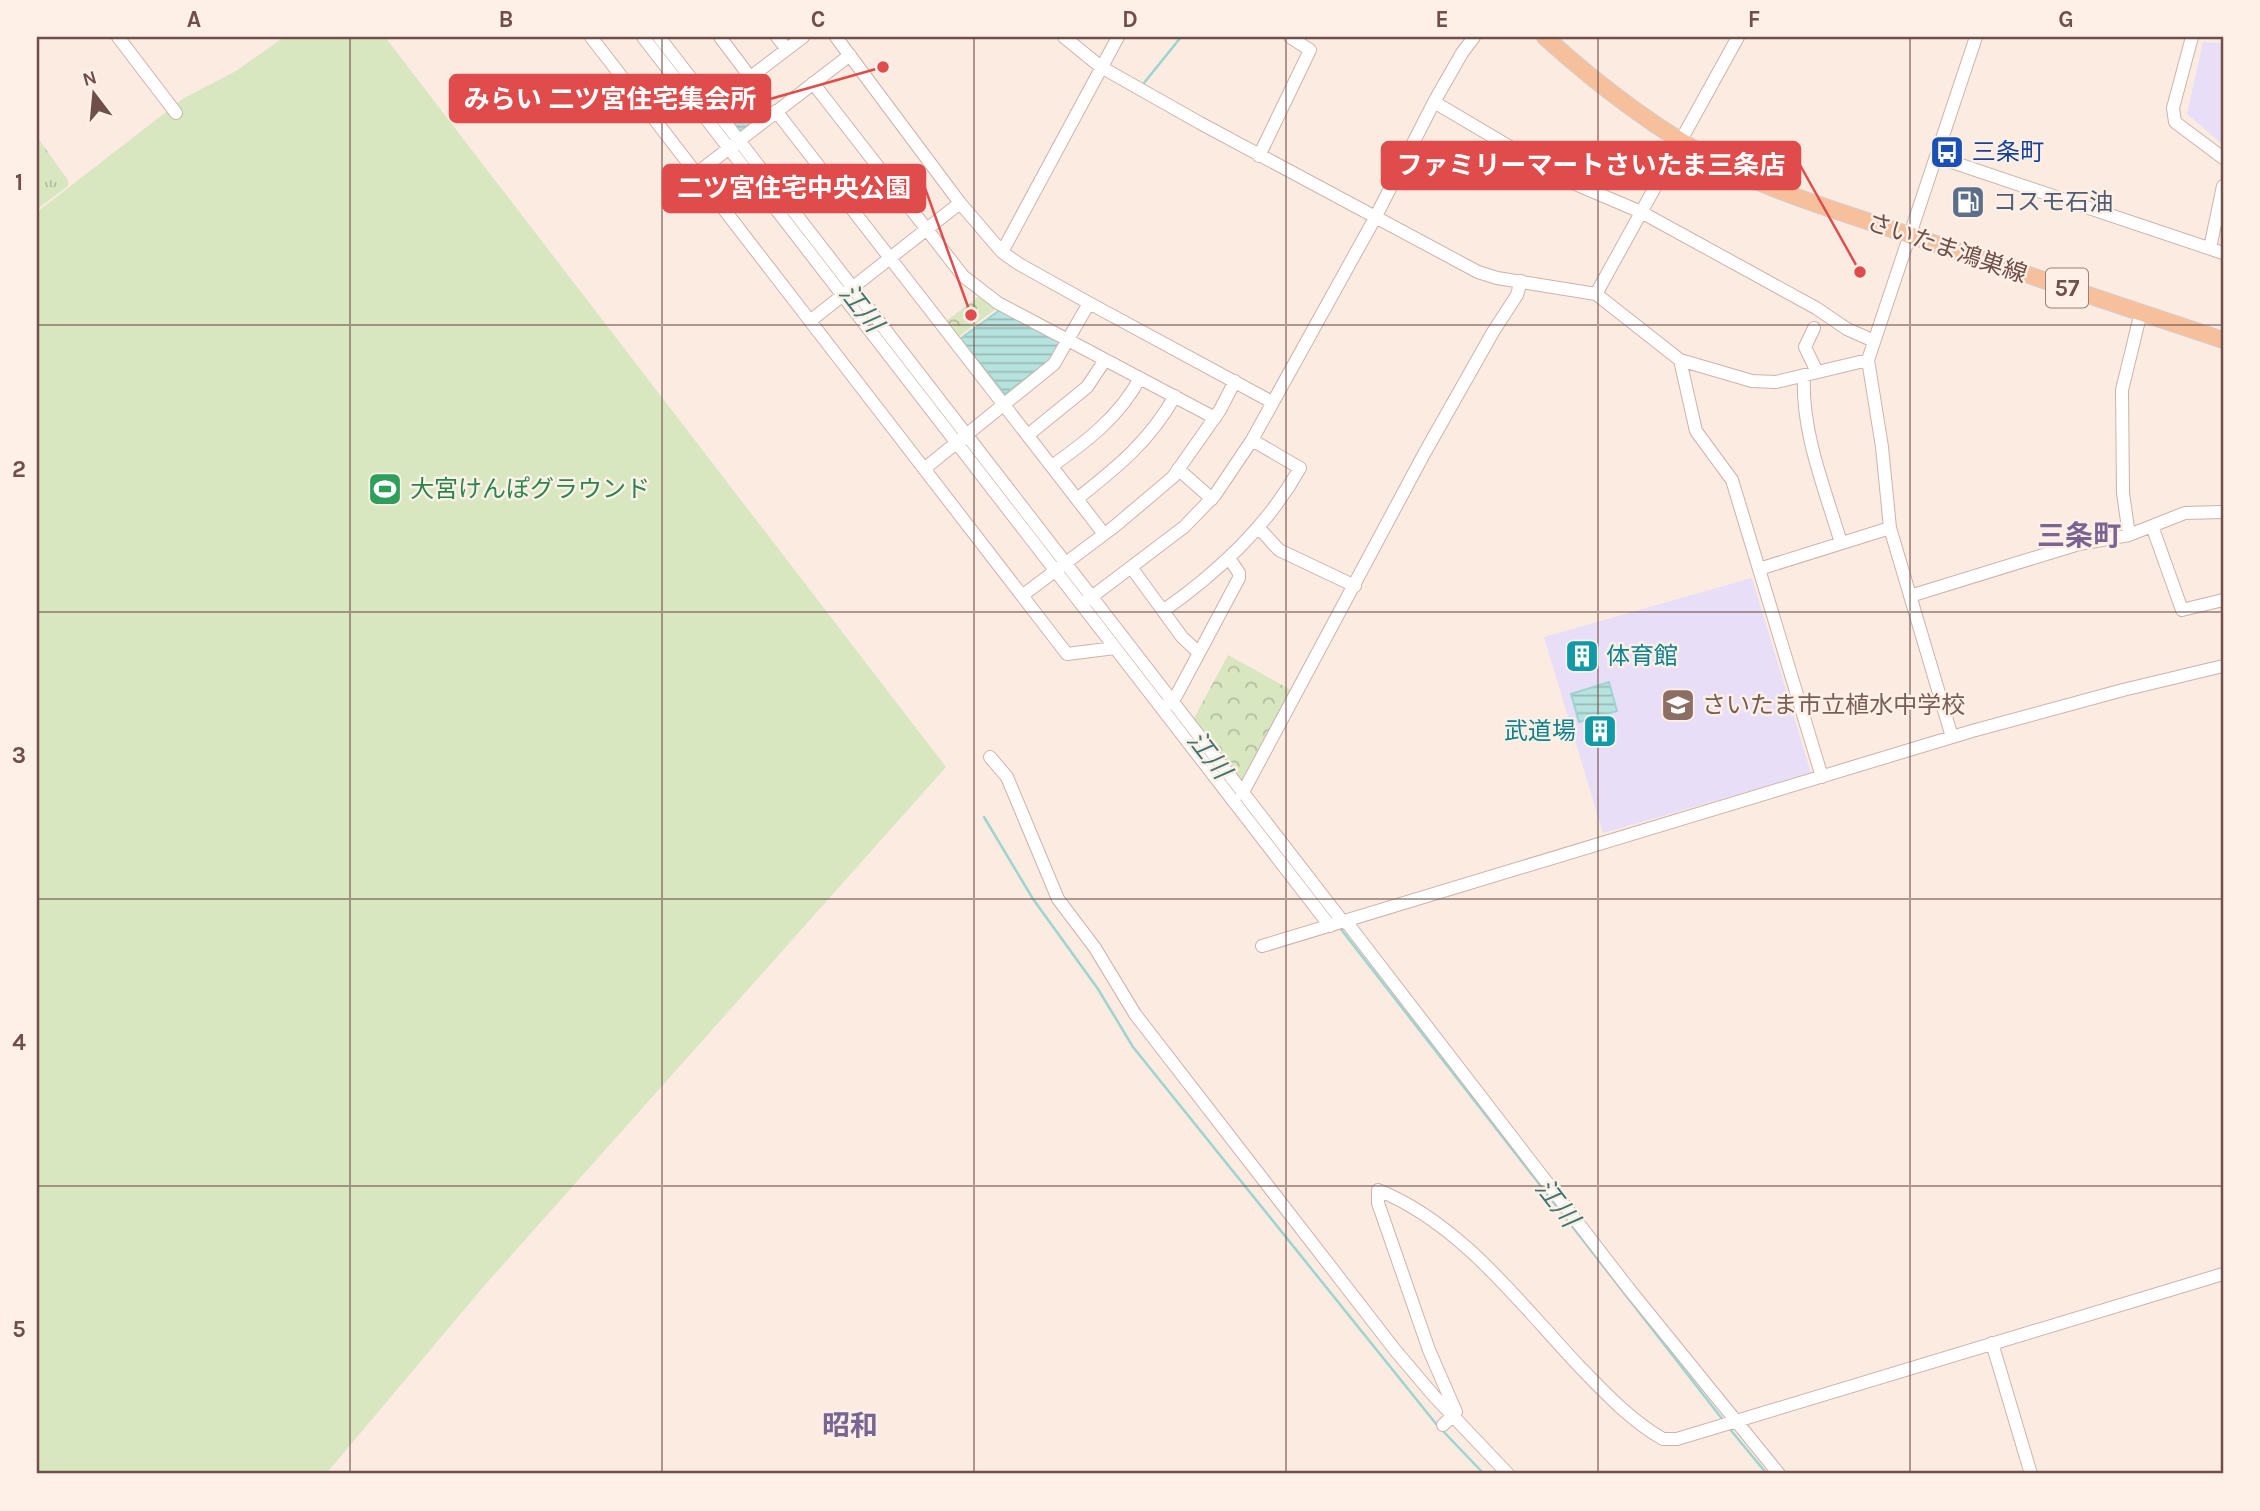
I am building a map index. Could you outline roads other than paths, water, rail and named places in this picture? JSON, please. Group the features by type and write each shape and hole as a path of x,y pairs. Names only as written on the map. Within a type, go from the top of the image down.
{"main road":[{"name":"さいたま鴻巣線","path":"1545,37 1600,85 1681,141 1761,183 2223,340"}],"street":[{"path":"118,37 176,113"},
{"path":"591,37 1067,654 1115,648"},
{"path":"643,37 707,110 1337,924"},
{"path":"659,37 707,110"},
{"path":"720,37 750,77"},
{"path":"778,37 787,49"},
{"path":"707,110 803,37"},
{"path":"836,37 960,204 1002,252 1089,303 1272,402"},
{"path":"1064,37 1101,67 1259,156 1478,272 1497,278 1596,294 1680,360 1752,381 1776,382 1868,360"},
{"path":"1002,252 1118,37"},
{"path":"1259,156 1310,50 1290,37"},
{"path":"1086,601 1184,527 1212,499 1252,440 1375,219 1434,102 1462,53 1475,37"},
{"path":"1596,294 1738,37"},
{"path":"1952,737 1890,528 1882,447 1868,360 1976,37"},
{"path":"2192,37 2173,108 2175,122 2223,158"},
{"path":"697,173 850,55"},
{"path":"813,83 963,276 998,303 1215,418"},
{"path":"1434,102 1566,180 1641,212 1816,308 1847,329 1874,341"},
{"path":"776,111 1104,534"},
{"path":"1937,157 2223,253"},
{"path":"2210,248 2223,186"},
{"path":"810,321 960,204"},
{"path":"1242,794 1424,454 1517,295 1521,281"},
{"path":"924,468 1054,364 1089,303"},
{"path":"2129,536 2123,493 2122,400 2141,312"},
{"path":"1814,328 1805,347 1811,373 1803,397 1814,453 1841,543"},
{"path":"1028,435 1087,387 1105,360"},
{"path":"1680,360 1696,431 1732,480 1822,777"},
{"path":"1052,467 1116,414 1140,378"},
{"path":"1023,596 1104,534 1172,477 1215,418 1235,381"},
{"path":"1077,499 1135,451 1150,435 1175,396"},
{"path":"1163,611 1229,558 1258,527 1300,468 1252,440"},
{"path":"1178,469 1212,499"},
{"path":"1910,596 2079,544 2129,536 2185,513 2223,512"},
{"path":"2152,526 2182,610 2223,600"},
{"path":"1258,527 1279,550 1355,586"},
{"path":"1759,569 1890,528"},
{"path":"1167,705 1199,653 1239,578 1239,573 1229,558"},
{"path":"1131,567 1182,637 1199,653"},
{"path":"1086,601 1115,648 1242,794 1337,924"},
{"path":"1262,946 1952,737 2123,690 2223,666"},
{"path":"990,757 1007,777 1058,899 1095,948 1146,1029 1447,1420 1508,1474"},
{"path":"1337,924 1348,924 1629,1289 1779,1474"},
{"path":"1447,1420 1456,1412 1429,1350 1378,1203 1378,1190 1392,1195 1451,1234 1504,1285 1608,1397 1662,1439 1676,1439 2223,1274"},
{"path":"1992,1343 2031,1474"}],"water":[{"path":"747,85 766,113 740,133 719,106"},
{"path":"1000,310 1060,342 1050,360 1005,394 960,339"},
{"path":"1609,682 1617,711 1579,722 1571,694"}],"waterway":[{"name":"江川","path":"651,37 704,106"},
{"path":"1144,83 1181,37"},
{"name":"江川","path":"710,114 732,142"},
{"name":"江川","path":"736,147 846,289"},
{"name":"江川","path":"850,294 959,436"},
{"name":"江川","path":"963,441 1057,563"},
{"name":"江川","path":"1064,571 1083,596"},
{"name":"江川","path":"1089,604 1150,682"},
{"name":"江川","path":"1179,720 1286,859"},
{"path":"984,817 1033,899 1098,989 1133,1047 1437,1425"},
{"name":"江川","path":"1340,928 1723,1420"},
{"name":"江川","path":"1729,1428 1767,1474"},
{"path":"1442,1430 1484,1474"}],"place":[{"name":"みらい 二ツ宮住宅集会所","path":"883,67"},
{"name":"三条町","path":"1947,152"},
{"name":"コスモ石油","path":"1968,202"},
{"name":"ファミリーマートさいたま三条店","path":"1860,272"},
{"name":"二ツ宮住宅中央公園","path":"971,315"},
{"name":"大宮けんぽグラウンド","path":"385,489"},
{"name":"体育館","path":"1582,656"},
{"name":"さいたま市立植水中学校","path":"1678,705"},
{"name":"武道場","path":"1600,731"}],"district":[{"name":"三条町","path":"2079,535"},
{"name":"昭和","path":"850,1425"}]}
